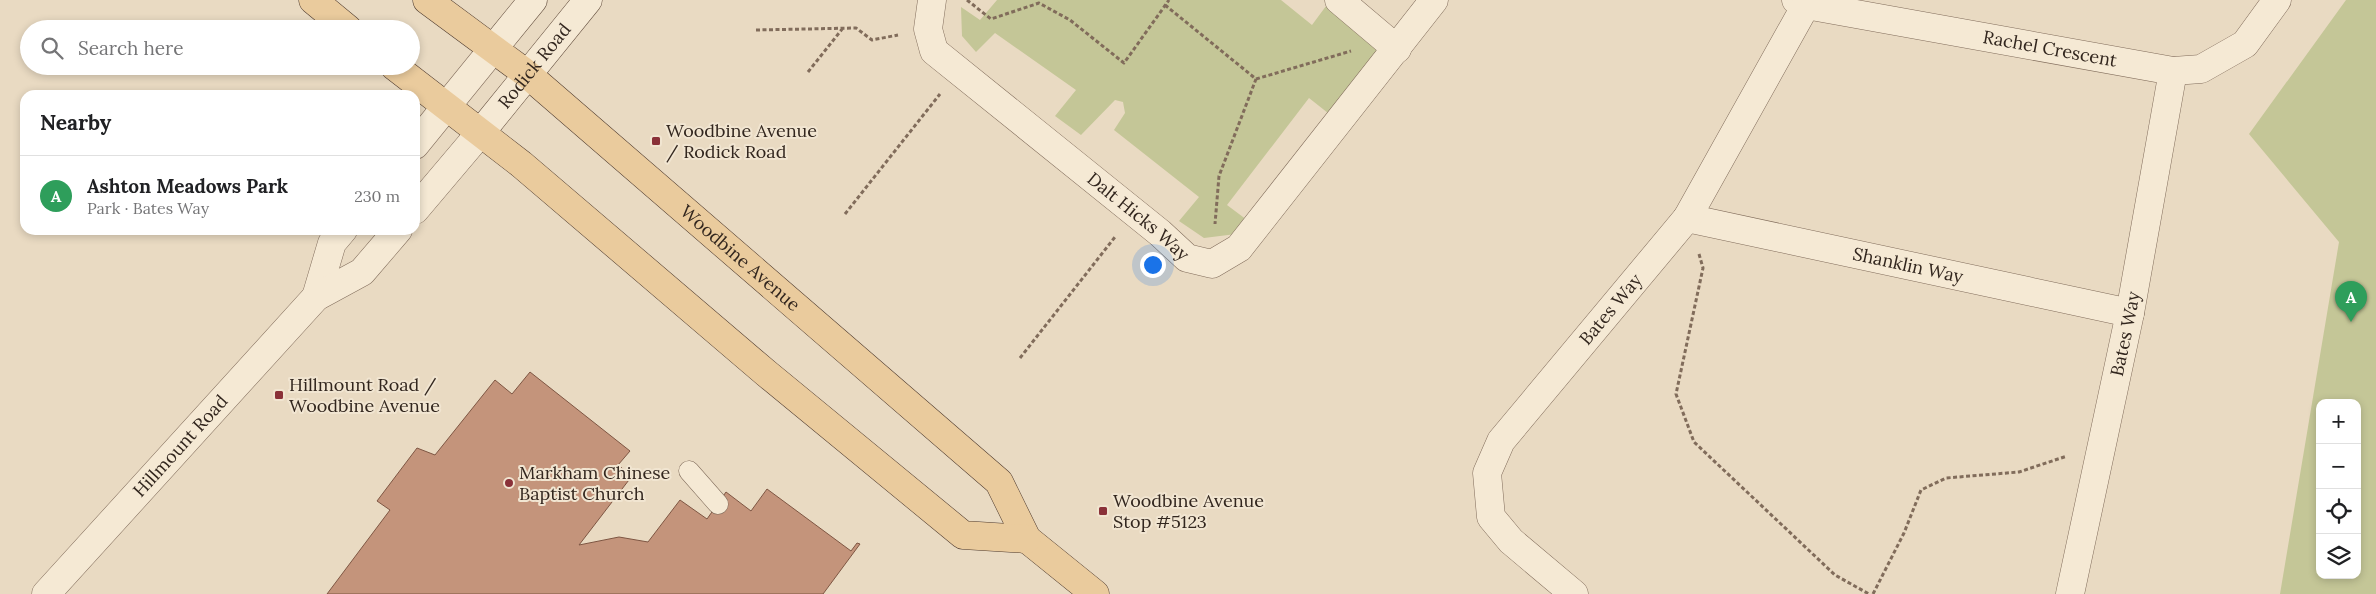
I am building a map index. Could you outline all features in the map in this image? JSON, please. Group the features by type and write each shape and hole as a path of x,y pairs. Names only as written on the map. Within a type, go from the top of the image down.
{"main road":[{"path":"313,0 337,20"},
{"name":"Woodbine Avenue","path":"427,0 527,74 999,482 1027,539 1095,594"},
{"path":"406,75 482,132 766,373 963,535 1027,539"}],"street":[{"path":"420,139 534,0"},
{"name":"Rodick Road","path":"482,132 588,0"},
{"name":"Dalt Hicks Way","path":"932,0 928,29 934,51 957,72 1134,213 1187,258 1212,264 1239,248 1392,45 1434,0"},
{"path":"1339,0 1392,45"},
{"name":"Rachel Crescent","path":"1801,2 2173,71 2201,70 2245,44 2277,0"},
{"name":"Bates Way","path":"1574,594 1511,541 1491,517 1487,472 1501,440 1687,218 1801,2"},
{"name":"Bates Way","path":"2070,594 2130,313 2173,71"},
{"path":"420,204 482,132"},
{"name":"Shanklin Way","path":"1687,218 2130,313"},
{"name":"Hillmount Road","path":"316,298 332,243 339,235"},
{"name":"Hillmount Road","path":"46,594 316,298 362,272 394,235"}],"lane":[{"path":"689,471 718,504"}],"path":[{"path":"967,0 991,19 1039,3 1070,20 1124,63 1169,0"},
{"path":"1165,5 1256,79"},
{"path":"808,72 843,28"},
{"path":"756,30 856,28 872,40 928,29"},
{"path":"1256,79 1392,45"},
{"path":"846,214 957,72"},
{"path":"1212,264 1219,176 1256,79"},
{"path":"1020,358 1134,213"},
{"path":"1687,218 1703,268 1676,394 1694,442 1835,575 1871,594 1904,533 1921,490 1946,478 2019,472 2102,443"}],"green space":[{"path":"997,0 1281,0 1312,25 1329,2 1380,53 1333,117 1309,98 1227,205 1251,223 1236,234 1204,238 1179,221 1199,197 1114,130 1125,113 1123,102 1115,100 1081,135 1055,116 1076,90 995,33 976,52 962,36 961,7 980,20"},
{"path":"2346,0 2376,0 2376,594 2280,594 2339,242 2249,134"}],"building":[{"name":"Markham Chinese Baptist Church","path":"530,372 630,451 618,465 632,476 579,545 619,537 648,542 680,500 707,519 726,492 751,511 767,489 851,551 857,543 860,544 823,594 327,594 390,510 377,501 417,448 435,455 495,380 512,394"}],"place":[{"name":"Woodbine Avenue / Rodick Road","path":"656,141"},
{"name":"Ashton Meadows Park","path":"2351,322"},
{"name":"Hillmount Road / Woodbine Avenue","path":"279,395"},
{"name":"Markham Chinese Baptist Church","path":"509,483"},
{"name":"Woodbine Avenue Stop #5123","path":"1103,511"}]}
